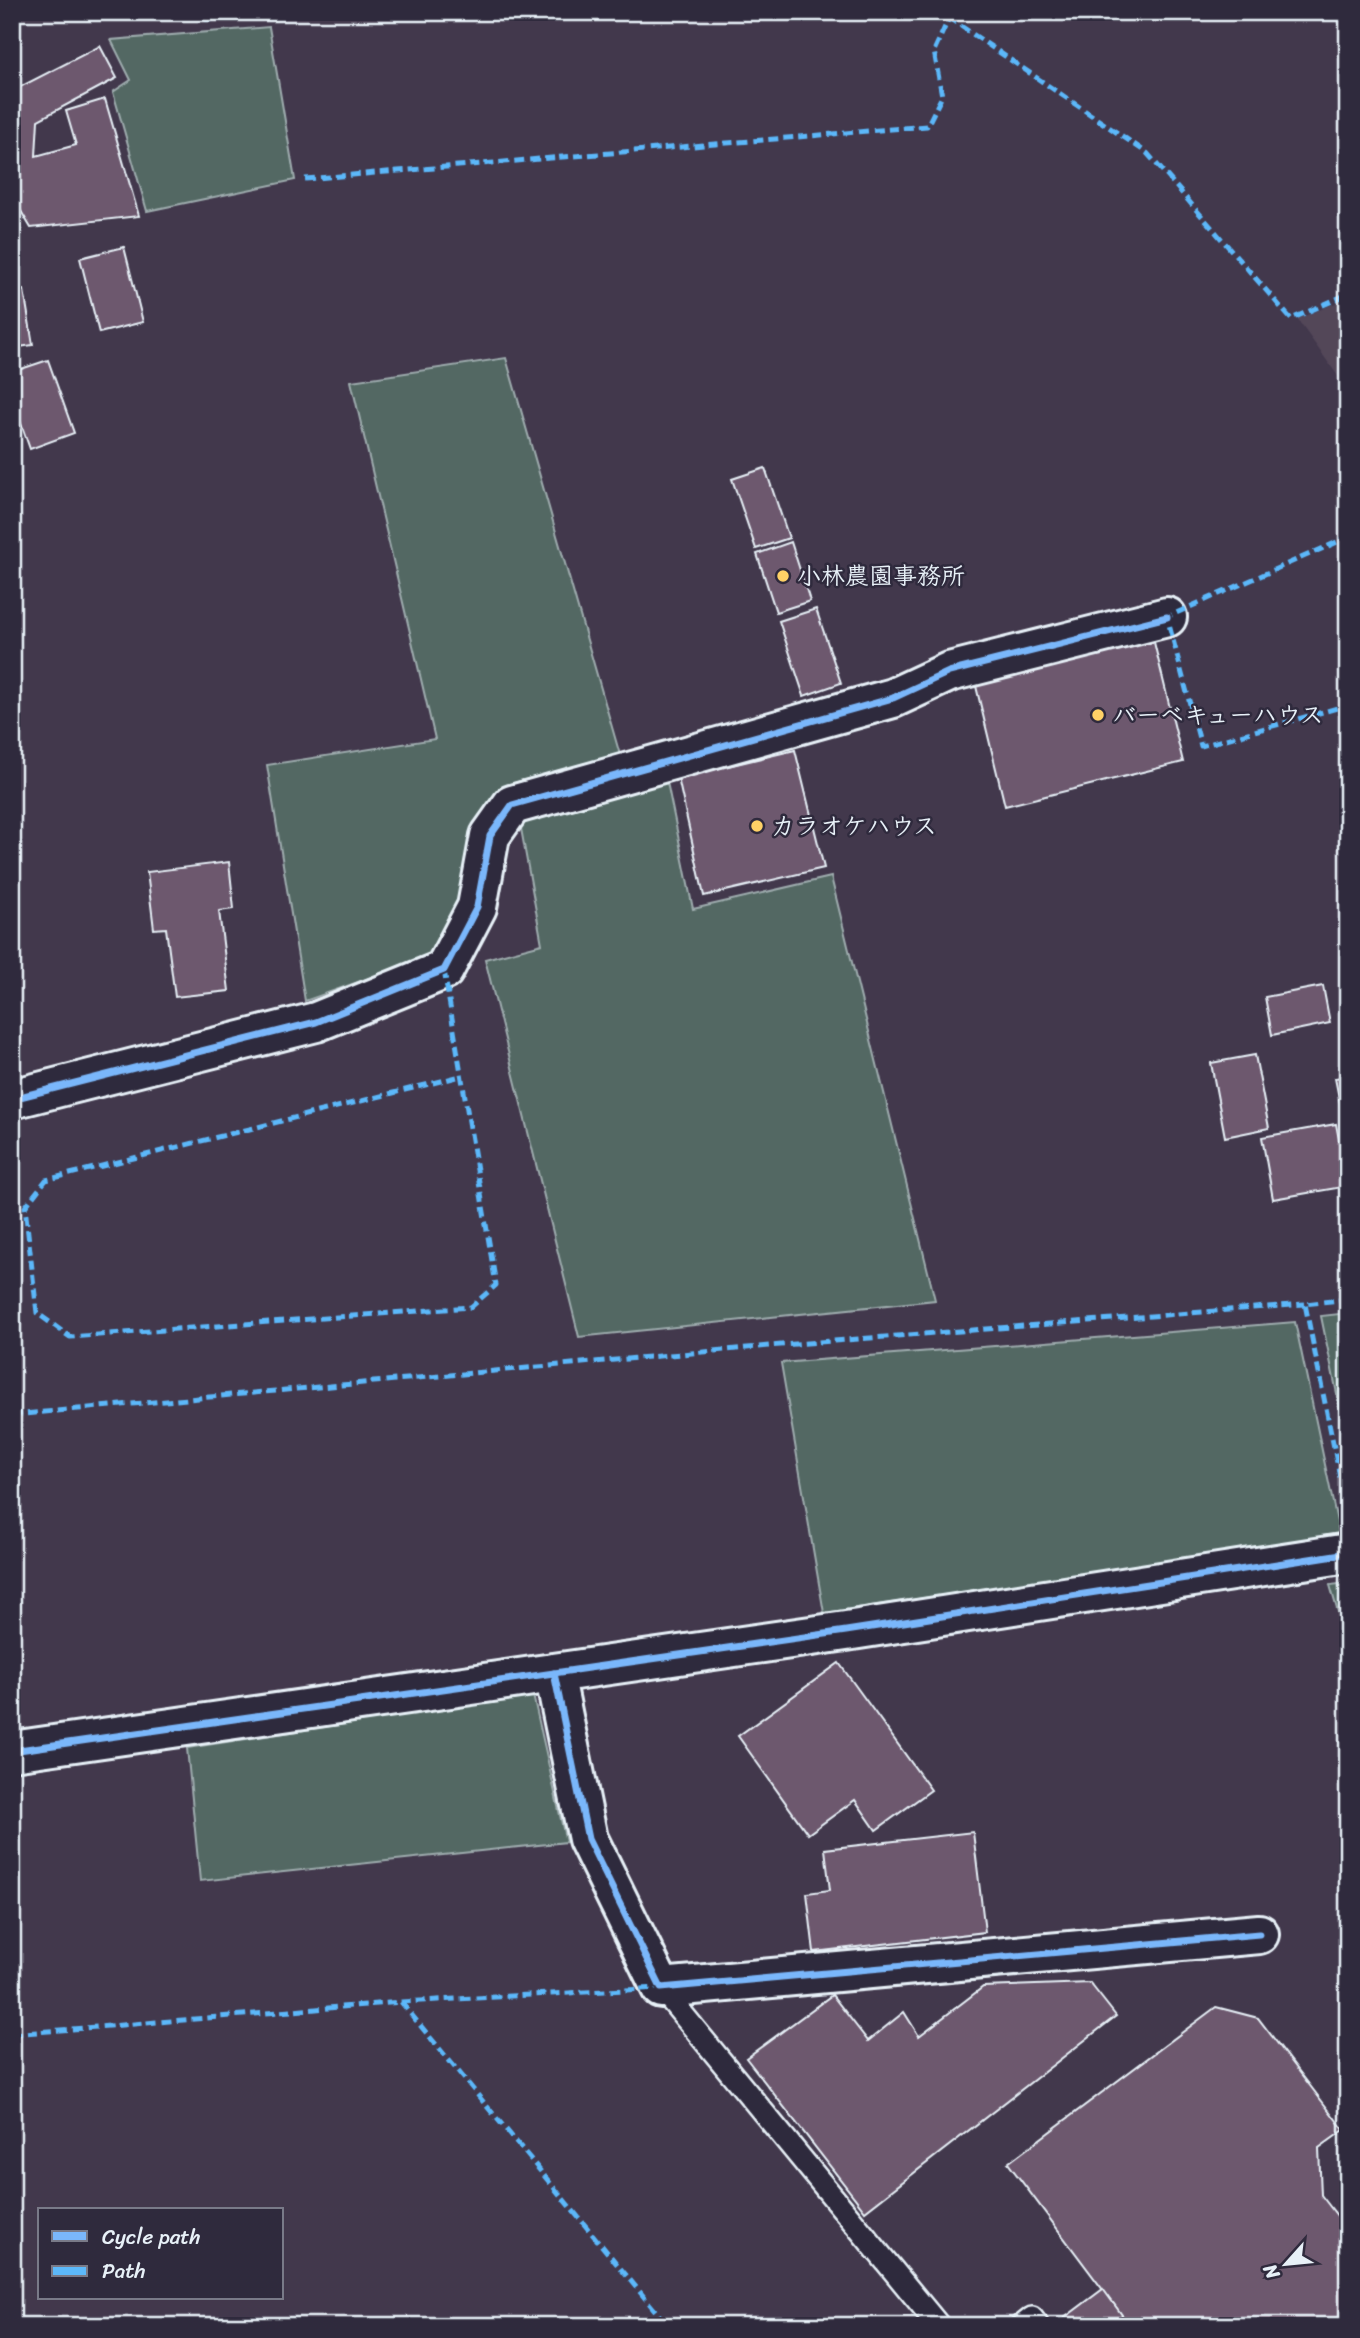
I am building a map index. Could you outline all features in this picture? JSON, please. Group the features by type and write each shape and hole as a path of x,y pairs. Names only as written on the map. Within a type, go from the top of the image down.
{"street":[{"path":"12,1100 316,1022 443,970 477,907 490,836 512,805 893,698 949,672 1167,617"},
{"path":"12,1751 846,1631 1348,1553"},
{"path":"554,1673 588,1839 661,1988 1259,1934"}],"lane":[{"path":"661,1988 939,2326"},
{"path":"1022,2326 1032,2318 1038,2326"}],"shaded area":[{"path":"1348,298 1348,390 1297,319"}],"green space":[{"path":"269,27 295,180 147,211 113,92 131,80 111,40"},
{"path":"506,358 620,755 506,785 472,832 462,904 431,956 305,1001 267,765 435,739 351,381"},
{"path":"667,782 693,909 831,877 935,1300 579,1337 485,959 542,944 520,823"},
{"path":"1348,1313 1348,1447 1321,1316"},
{"path":"1295,1322 1340,1536 824,1613 781,1363"},
{"path":"1348,1583 1348,1647 1330,1585"},
{"path":"533,1695 566,1842 200,1881 187,1748"}],"building":[{"path":"100,46 117,78 38,120 36,156 76,145 66,111 105,99 139,216 31,228 15,201 12,201 12,91"},
{"path":"124,247 143,322 99,333 80,258"},
{"path":"24,290 33,345 12,348 12,291"},
{"path":"1348,331 1348,351 1339,337"},
{"path":"48,360 74,433 30,449 12,398 12,372"},
{"path":"765,468 789,538 756,549 732,479"},
{"path":"791,542 810,601 776,612 757,554"},
{"path":"816,609 841,683 804,696 779,621"},
{"path":"1153,638 1183,762 1005,806 975,682"},
{"path":"795,750 824,868 704,896 678,778"},
{"path":"229,862 234,909 219,911 229,991 175,997 166,928 154,929 147,872"},
{"path":"1323,986 1330,1023 1272,1035 1265,997"},
{"path":"1255,1055 1269,1128 1225,1137 1211,1063"},
{"path":"1348,1076 1348,1143 1335,1078"},
{"path":"1336,1124 1348,1186 1273,1199 1262,1137"},
{"path":"839,1663 931,1790 876,1830 855,1800 808,1834 738,1736"},
{"path":"973,1832 985,1932 814,1952 807,1893 830,1890 825,1849"},
{"path":"1090,1983 1116,2016 865,2211 746,2058 832,1995 868,2041 904,2012 919,2036 983,1987"},
{"path":"1216,2007 1258,2018 1344,2130 1319,2148 1321,2195 1348,2230 1348,2326 1130,2326 1008,2163"},
{"path":"1103,2289 1130,2326 1055,2326 1055,2325"}],"marked path":[{"path":"205,19 268,12"},
{"path":"934,12 949,18 1147,153 1291,319 1348,294"},
{"path":"305,179 927,126 942,96 934,51 949,18 964,12"},
{"path":"1348,545 1344,539 1167,617 1201,746 1348,705"},
{"path":"444,970 496,1285 471,1307 70,1337 37,1313 25,1207 46,1180 461,1076"},
{"path":"1348,1299 1305,1304 1348,1517"},
{"path":"12,1415 769,1346 1305,1304"},
{"path":"12,2034 401,2002 661,1988"},
{"path":"401,2002 668,2326"}],"cycle path":[{"path":"12,1099 316,1022 444,970 477,907 490,836 512,805 893,698 949,672 1167,617"},
{"path":"12,1751 846,1631 1348,1553"},
{"path":"554,1673 588,1839 661,1988 1259,1934"}],"place":[{"name":"小林農園事務所","path":"783,576"},
{"name":"バーベキューハウス","path":"1098,715"},
{"name":"カラオケハウス","path":"757,826"}]}
